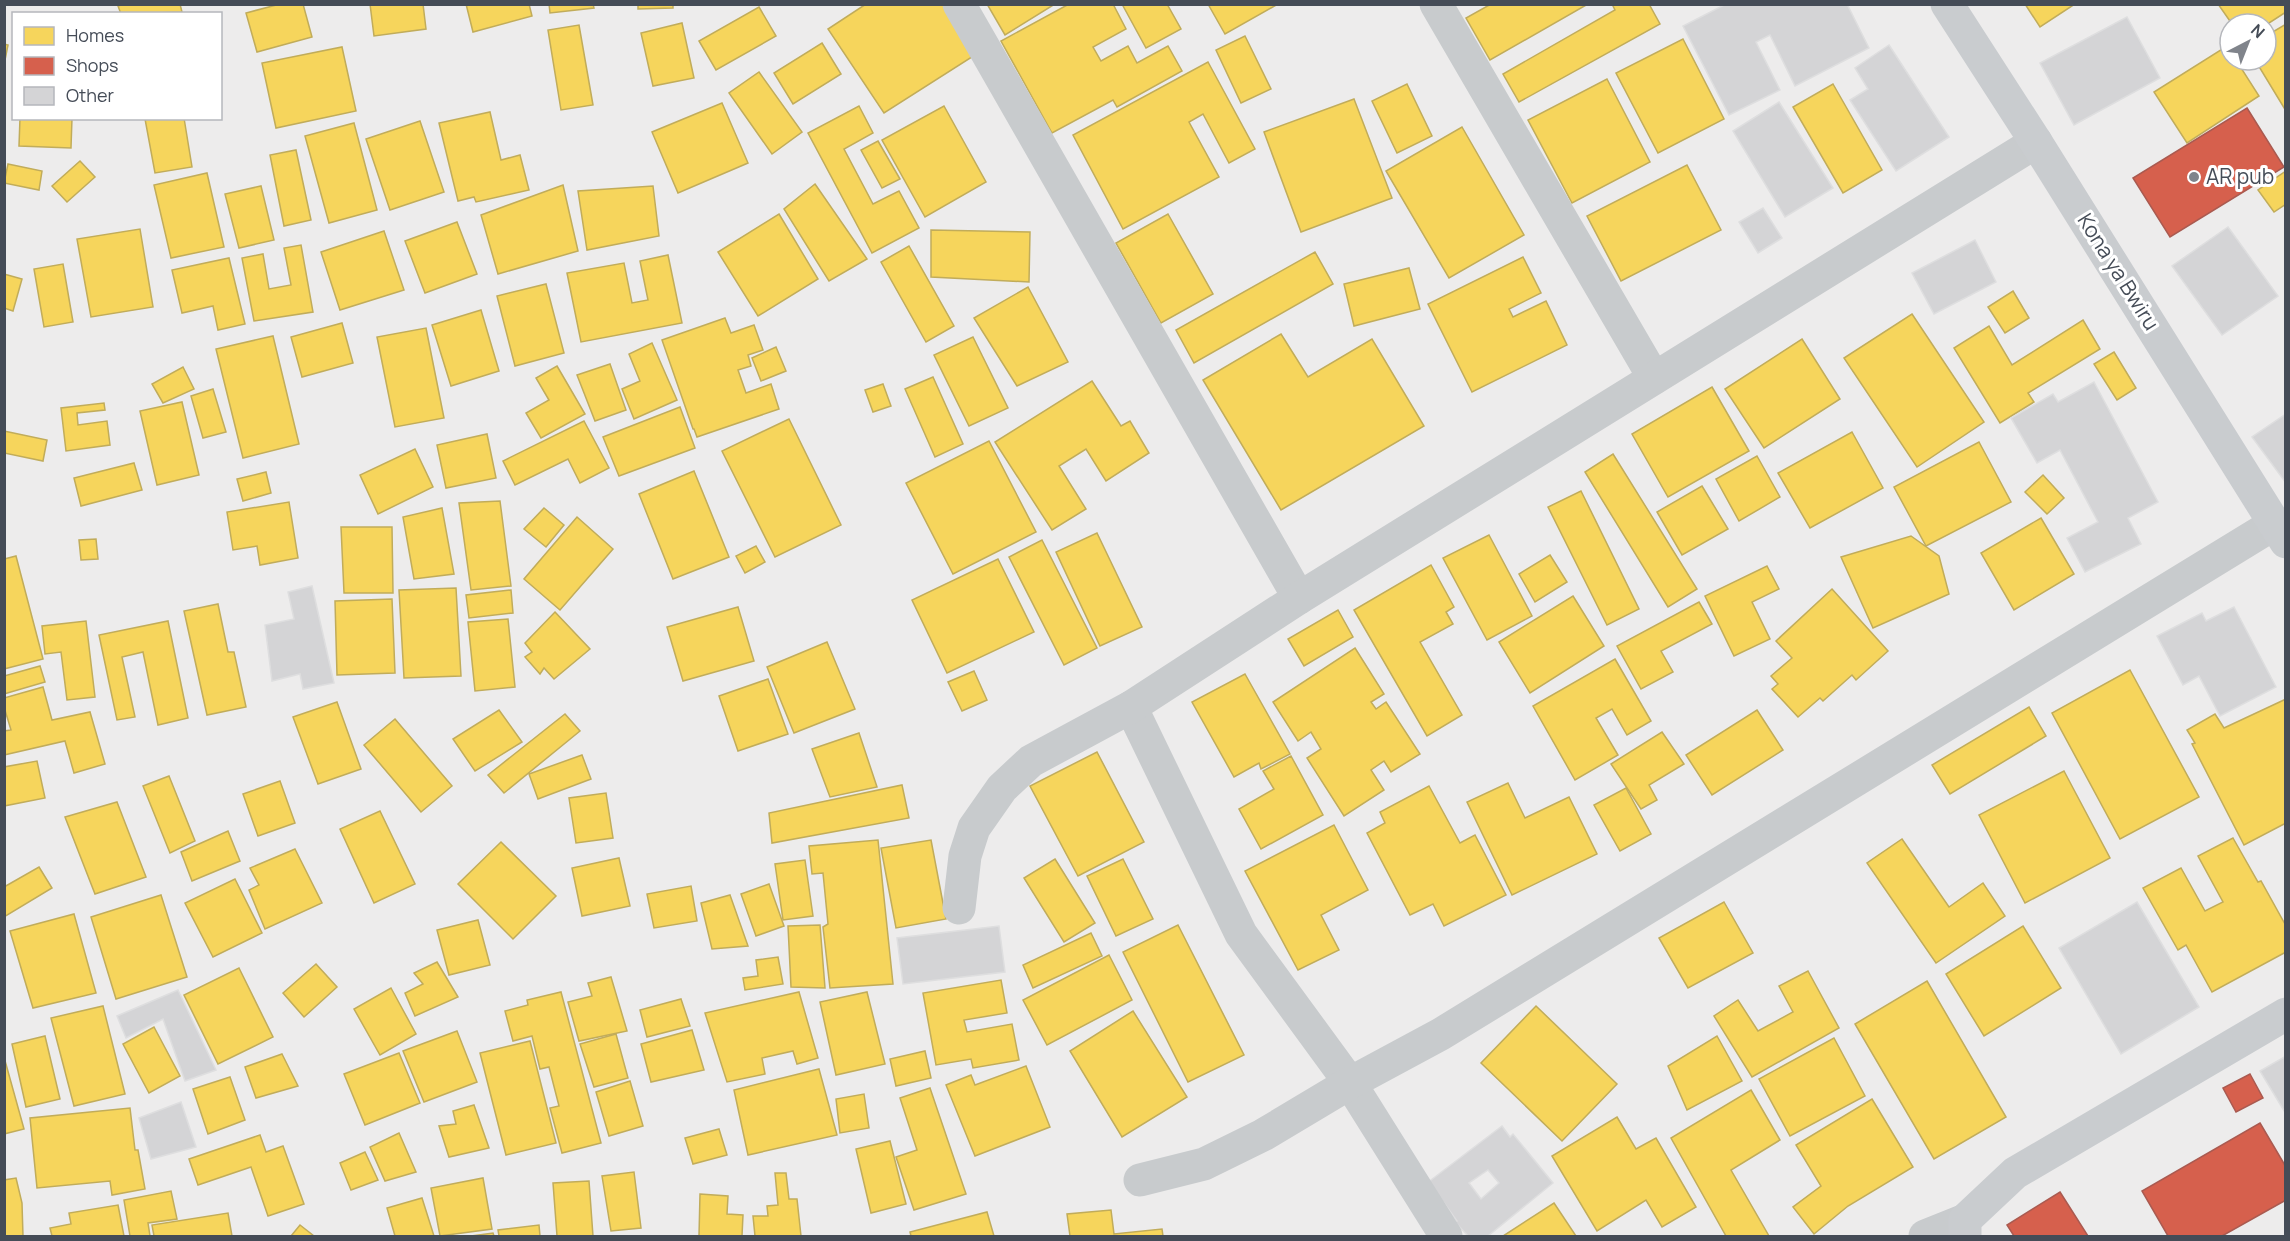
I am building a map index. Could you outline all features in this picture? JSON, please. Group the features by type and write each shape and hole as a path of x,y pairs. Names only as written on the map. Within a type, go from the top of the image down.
{"street":[{"path":"959,4 1299,598"},
{"path":"1436,4 1654,378"},
{"name":"Kona ya Bwiru","path":"1947,4 2036,142 2280,533"},
{"path":"959,908 965,856 974,828 1002,788 1030,761 1131,707 1299,598 2036,142"},
{"path":"1140,1180 1204,1164 1263,1135 1350,1083 1441,1034 2280,533"},
{"path":"1131,707 1241,934 1350,1083 1446,1236"},
{"path":"1925,1236 1965,1228 2015,1173 2286,1014"}],"building: Homes":[{"path":"124,4 180,4 182,12 120,12 118,6"},
{"path":"280,4 303,4 312,37 257,52 246,13"},
{"path":"370,4 423,4 426,29 374,36"},
{"path":"466,4 529,4 532,16 473,32"},
{"path":"549,4 593,4 594,8 550,13"},
{"path":"638,4 673,4 673,8 638,9"},
{"path":"866,4 945,4 975,55 884,113 828,29"},
{"path":"987,4 1055,4 1005,35"},
{"path":"1069,4 1113,4 1126,29 1093,47 1101,61 1128,46 1137,63 1168,46 1182,71 1117,107 1113,100 1052,133 1001,41"},
{"path":"1122,4 1167,4 1181,29 1146,48"},
{"path":"1208,4 1278,4 1225,34"},
{"path":"1491,4 1588,4 1490,60 1466,18"},
{"path":"1612,4 1649,4 1660,24 1519,102 1503,74 1615,10"},
{"path":"2025,4 2075,4 2040,27"},
{"path":"2218,4 2286,4 2286,12 2278,17 2278,12 2224,12"},
{"path":"759,7 776,36 716,70 699,41"},
{"path":"682,23 694,78 653,86 641,33"},
{"path":"2286,24 2286,111 2262,72 2278,72 2278,29"},
{"path":"579,25 593,105 561,110 548,30"},
{"path":"1245,36 1271,89 1241,103 1216,50"},
{"path":"1683,39 1724,119 1658,153 1616,73"},
{"path":"822,43 841,74 793,104 774,73"},
{"path":"4,44 8,45 4,65"},
{"path":"342,47 356,111 276,128 262,63"},
{"path":"2218,52 2218,72 2244,72 2259,96 2187,143 2154,92"},
{"path":"1208,62 1255,149 1229,163 1203,114 1189,122 1219,177 1123,229 1073,135"},
{"path":"759,72 802,132 772,154 729,93"},
{"path":"1607,79 1650,162 1572,203 1528,120"},
{"path":"1407,84 1432,136 1397,153 1372,101"},
{"path":"1833,84 1882,170 1843,193 1793,107"},
{"path":"1354,99 1392,198 1301,232 1264,132"},
{"path":"722,103 748,163 678,193 652,132"},
{"path":"859,106 873,133 844,149 873,204 899,191 919,228 872,253 808,133"},
{"path":"944,106 986,182 925,217 882,140"},
{"path":"490,112 501,160 520,155 529,190 476,202 474,197 458,201 439,123"},
{"path":"20,120 72,120 71,148 19,146"},
{"path":"145,120 184,120 192,167 155,173"},
{"path":"420,121 444,192 390,210 366,139"},
{"path":"354,123 377,210 329,223 305,136"},
{"path":"1462,127 1524,235 1449,278 1386,171"},
{"path":"878,141 900,179 882,188 861,150"},
{"path":"296,150 311,220 284,226 270,155"},
{"path":"80,161 95,177 67,202 52,186"},
{"path":"8,164 42,171 39,190 4,183"},
{"path":"1687,165 1721,230 1621,281 1587,216"},
{"path":"2286,171 2286,204 2274,212 2258,190"},
{"path":"207,173 224,247 171,258 154,185"},
{"path":"815,184 867,259 829,281 784,209"},
{"path":"563,185 578,251 498,274 481,215"},
{"path":"261,186 274,240 239,248 225,194"},
{"path":"653,186 659,236 587,250 578,191"},
{"path":"779,214 818,279 758,316 718,252"},
{"path":"1168,214 1213,294 1161,323 1116,243"},
{"path":"457,222 477,274 425,293 405,241"},
{"path":"140,229 153,307 91,317 77,239"},
{"path":"931,230 1030,232 1029,282 931,277"},
{"path":"384,231 404,290 340,310 321,252"},
{"path":"301,245 313,312 254,321 242,258 263,254 269,289 291,285 284,248"},
{"path":"909,246 954,326 926,342 881,262"},
{"path":"1315,252 1333,284 1194,363 1176,330"},
{"path":"668,255 682,323 581,342 567,273 624,263 632,303 648,300 640,261"},
{"path":"1523,257 1541,293 1509,309 1513,317 1546,301 1567,345 1472,392 1428,304"},
{"path":"229,258 245,324 218,330 213,306 182,313 172,270"},
{"path":"63,264 73,322 44,327 34,269"},
{"path":"1409,268 1420,309 1354,326 1344,284"},
{"path":"4,274 22,279 13,311 4,308"},
{"path":"546,284 564,353 515,366 497,296"},
{"path":"1028,287 1068,362 1017,386 974,318"},
{"path":"2013,291 2029,318 2005,333 1988,307"},
{"path":"481,310 499,371 451,386 432,325"},
{"path":"1912,314 1984,422 1917,467 1844,358"},
{"path":"725,318 731,333 754,325 763,350 748,355 751,366 738,370 746,393 771,384 779,409 697,437 662,340"},
{"path":"2083,320 2100,349 2028,393 2034,402 2000,423 1954,348 1989,326 2012,365"},
{"path":"342,323 353,363 302,377 291,337"},
{"path":"426,328 444,418 395,427 377,337"},
{"path":"1281,334 1308,377 1372,339 1424,426 1281,510 1203,380"},
{"path":"273,336 299,444 243,458 216,349"},
{"path":"973,337 1008,408 969,426 934,355"},
{"path":"1802,339 1840,399 1764,448 1725,389"},
{"path":"652,343 677,400 634,419 622,389 640,381 629,354"},
{"path":"776,347 786,371 761,381 752,358"},
{"path":"2114,352 2136,388 2117,400 2094,364"},
{"path":"610,364 626,410 595,421 577,375"},
{"path":"557,366 585,414 541,438 526,413 549,400 536,378"},
{"path":"183,367 194,389 163,403 152,384"},
{"path":"933,377 963,444 935,457 905,389"},
{"path":"1092,381 1121,426 1130,421 1149,453 1106,481 1086,449 1059,466 1086,509 1052,530 995,442"},
{"path":"883,384 891,406 873,412 865,390"},
{"path":"1712,387 1749,451 1668,497 1632,434"},
{"path":"213,389 226,432 203,438 191,396"},
{"path":"182,402 199,475 157,485 140,411"},
{"path":"104,403 105,410 77,413 78,425 107,421 110,445 66,451 61,408"},
{"path":"680,407 695,448 619,476 603,437"},
{"path":"789,419 841,525 775,557 722,451"},
{"path":"584,421 609,468 580,483 568,459 515,485 503,461"},
{"path":"4,431 47,440 43,461 4,453"},
{"path":"1852,432 1883,488 1810,528 1778,473"},
{"path":"487,434 496,478 446,488 437,445"},
{"path":"989,441 1036,532 953,574 906,483"},
{"path":"1979,442 2011,502 1926,546 1894,487"},
{"path":"415,449 433,487 378,514 360,475"},
{"path":"1613,454 1697,589 1668,607 1585,472"},
{"path":"1757,456 1780,497 1739,521 1716,479"},
{"path":"134,463 142,490 81,506 74,478"},
{"path":"694,471 729,557 673,579 639,494"},
{"path":"266,472 271,493 243,501 237,479"},
{"path":"2043,475 2064,498 2047,514 2025,492"},
{"path":"1702,486 1728,529 1682,555 1657,512"},
{"path":"1581,491 1639,609 1607,625 1548,507"},
{"path":"500,501 511,586 471,590 459,503"},
{"path":"289,502 298,558 260,565 257,546 233,550 227,512"},
{"path":"442,508 454,574 414,579 403,517"},
{"path":"544,508 564,525 546,547 524,529"},
{"path":"577,517 613,549 560,610 524,579"},
{"path":"2041,518 2074,574 2014,610 1981,553"},
{"path":"341,527 392,527 393,593 344,593"},
{"path":"1097,533 1142,627 1100,646 1056,552"},
{"path":"1489,535 1532,616 1487,640 1443,558"},
{"path":"1911,536 1939,556 1949,594 1873,628 1841,557"},
{"path":"96,539 98,559 81,560 79,540"},
{"path":"1042,540 1097,648 1064,665 1009,557"},
{"path":"756,546 765,562 745,573 736,556"},
{"path":"1550,555 1567,582 1535,602 1519,574"},
{"path":"16,556 43,659 4,669 4,559"},
{"path":"998,559 1034,632 947,673 912,600"},
{"path":"1431,565 1454,607 1446,612 1453,624 1420,642 1462,715 1427,736 1354,610"},
{"path":"1767,566 1779,589 1752,602 1770,639 1734,656 1705,596"},
{"path":"456,588 461,676 404,678 399,590"},
{"path":"1832,589 1888,651 1856,680 1852,675 1823,701 1820,698 1798,717 1772,689 1778,684 1771,676 1792,658 1776,641"},
{"path":"511,590 513,613 469,618 466,595"},
{"path":"1573,596 1604,646 1530,693 1499,642"},
{"path":"392,599 395,673 337,675 335,601"},
{"path":"1699,602 1712,624 1661,651 1673,672 1641,689 1617,646"},
{"path":"218,604 228,652 234,652 246,707 207,715 184,611"},
{"path":"738,607 754,661 683,681 667,627"},
{"path":"1338,610 1353,637 1304,666 1288,639"},
{"path":"555,612 590,649 554,679 544,668 540,674 525,657 532,652 525,643"},
{"path":"508,619 515,687 475,691 468,622"},
{"path":"86,621 95,697 67,700 61,652 45,654 42,626"},
{"path":"168,621 188,718 158,725 143,652 122,657 135,717 117,720 99,635"},
{"path":"827,642 855,709 794,733 767,667"},
{"path":"1355,648 1384,694 1371,702 1376,709 1386,702 1420,754 1391,772 1384,761 1371,770 1384,790 1344,816 1307,758 1321,749 1311,732 1298,741 1273,702"},
{"path":"1615,659 1651,721 1627,735 1612,709 1596,718 1618,755 1575,780 1533,706"},
{"path":"40,666 45,682 4,694 4,676"},
{"path":"2130,670 2199,797 2120,839 2052,713"},
{"path":"974,671 987,700 962,711 948,682"},
{"path":"1245,674 1290,754 1261,769 1259,763 1234,777 1192,702"},
{"path":"768,679 788,734 738,751 719,696"},
{"path":"43,687 52,720 90,712 105,764 74,773 65,741 4,755 4,731 11,730 4,707 4,698"},
{"path":"2286,699 2286,823 2244,845 2187,730 2215,714 2224,728"},
{"path":"337,702 361,769 318,784 293,717"},
{"path":"2029,707 2046,736 1950,794 1932,765"},
{"path":"499,710 522,742 475,771 453,739"},
{"path":"1757,710 1783,750 1712,795 1686,755"},
{"path":"565,714 580,731 504,793 488,775"},
{"path":"395,719 452,786 421,812 364,745"},
{"path":"1662,732 1684,764 1649,785 1657,800 1641,809 1611,764"},
{"path":"859,733 877,787 830,797 812,749"},
{"path":"1097,752 1144,842 1078,876 1030,786"},
{"path":"582,755 591,779 538,799 529,774"},
{"path":"1291,756 1323,815 1261,849 1239,809 1274,789 1263,771"},
{"path":"37,761 45,798 4,806 4,767"},
{"path":"2064,771 2110,858 2025,903 1979,815"},
{"path":"169,776 195,841 170,853 143,786"},
{"path":"280,781 295,823 258,836 243,794"},
{"path":"1508,783 1525,818 1569,797 1597,854 1512,895 1467,802"},
{"path":"902,785 909,818 772,843 769,813"},
{"path":"1429,786 1460,843 1475,835 1506,895 1444,926 1433,904 1410,915 1367,833 1385,823 1380,812"},
{"path":"1626,788 1651,834 1620,851 1594,805"},
{"path":"606,793 613,838 576,843 569,798"},
{"path":"117,802 146,877 95,894 65,817"},
{"path":"380,811 415,884 374,903 340,829"},
{"path":"1334,825 1368,890 1321,915 1339,950 1298,970 1245,871"},
{"path":"228,831 240,861 192,881 181,852"},
{"path":"2233,838 2258,882 2261,881 2286,926 2286,952 2212,992 2186,945 2178,950 2143,888 2181,868 2205,911 2223,902 2198,856"},
{"path":"1902,839 1949,907 1983,883 2005,916 1936,963 1867,863"},
{"path":"878,840 893,984 830,988 823,927 828,924 823,873 812,874 809,846"},
{"path":"931,840 946,919 896,928 881,848"},
{"path":"501,842 556,896 513,939 458,884"},
{"path":"295,849 322,903 265,929 249,890 259,885 250,868"},
{"path":"619,858 630,906 582,916 572,868"},
{"path":"1055,859 1095,923 1064,942 1024,878"},
{"path":"1123,859 1153,919 1116,936 1087,876"},
{"path":"805,860 813,916 783,920 775,864"},
{"path":"39,867 52,888 4,917 4,887"},
{"path":"235,879 262,933 213,957 185,903"},
{"path":"769,884 784,926 756,936 741,894"},
{"path":"691,886 697,921 654,928 647,894"},
{"path":"161,895 187,977 116,999 91,917"},
{"path":"730,895 748,946 712,949 701,903"},
{"path":"1724,902 1753,953 1688,988 1659,938"},
{"path":"74,914 96,993 33,1008 10,931"},
{"path":"478,920 490,965 449,975 437,930"},
{"path":"820,925 825,988 791,987 788,926"},
{"path":"1178,925 1244,1055 1188,1082 1123,952"},
{"path":"2023,926 2061,988 1984,1036 1946,974"},
{"path":"1091,933 1102,956 1033,988 1023,965"},
{"path":"1109,955 1132,1000 1047,1045 1023,1000"},
{"path":"778,957 783,984 745,990 743,978 758,976 756,960"},
{"path":"437,962 458,997 415,1016 405,993 423,984 414,973"},
{"path":"316,964 337,987 304,1017 283,993"},
{"path":"239,968 273,1037 218,1064 184,995"},
{"path":"1808,971 1839,1028 1752,1077 1714,1016 1738,1000 1758,1031 1793,1012 1779,986"},
{"path":"611,977 627,1031 579,1041 568,1002 592,996 588,983"},
{"path":"1001,980 1007,1013 964,1020 967,1032 1012,1024 1019,1060 973,1068 971,1059 936,1065 923,993"},
{"path":"1927,981 2006,1117 1934,1159 1855,1024"},
{"path":"391,988 416,1034 380,1055 354,1009"},
{"path":"561,992 601,1143 562,1153 550,1108 559,1106 549,1067 540,1069 532,1036 513,1041 505,1011 528,1005 527,1000"},
{"path":"799,992 818,1058 797,1064 793,1051 762,1058 765,1074 727,1082 705,1013"},
{"path":"867,992 885,1064 836,1075 820,1002"},
{"path":"681,999 690,1026 647,1037 640,1010"},
{"path":"103,1006 125,1094 74,1106 51,1018"},
{"path":"1536,1006 1617,1084 1562,1141 1481,1063"},
{"path":"1133,1011 1187,1097 1122,1137 1070,1051"},
{"path":"154,1027 180,1076 149,1093 123,1044"},
{"path":"692,1030 704,1070 651,1082 641,1044"},
{"path":"457,1031 477,1082 424,1102 403,1051"},
{"path":"616,1034 628,1078 594,1087 580,1044"},
{"path":"45,1036 60,1099 26,1107 12,1044"},
{"path":"1717,1036 1742,1081 1687,1110 1668,1066"},
{"path":"1834,1038 1865,1096 1790,1136 1759,1079"},
{"path":"530,1041 556,1143 506,1155 480,1053"},
{"path":"925,1051 931,1078 896,1086 890,1059"},
{"path":"399,1053 420,1103 365,1125 344,1074"},
{"path":"282,1054 298,1086 256,1098 245,1067"},
{"path":"4,1057 24,1129 4,1134"},
{"path":"1026,1066 1050,1127 975,1156 946,1085 971,1075 975,1085"},
{"path":"819,1069 837,1135 748,1155 734,1090"},
{"path":"230,1077 245,1120 208,1134 193,1089"},
{"path":"630,1081 643,1126 609,1136 596,1092"},
{"path":"930,1088 966,1194 914,1210 896,1157 917,1150 900,1098"},
{"path":"1751,1090 1780,1140 1731,1170 1769,1236 1726,1236 1671,1138"},
{"path":"864,1094 869,1128 840,1133 836,1099"},
{"path":"1872,1099 1913,1167 1848,1206 1814,1234 1793,1207 1821,1186 1796,1145"},
{"path":"474,1105 489,1148 449,1157 439,1126 456,1124 453,1111"},
{"path":"130,1108 135,1150 138,1150 145,1189 112,1195 110,1181 37,1188 30,1118"},
{"path":"1617,1117 1636,1149 1656,1138 1696,1207 1662,1227 1646,1200 1597,1231 1552,1156"},
{"path":"719,1129 727,1155 693,1164 685,1138"},
{"path":"399,1133 416,1172 385,1181 370,1147"},
{"path":"260,1135 266,1152 283,1146 304,1204 268,1216 251,1167 198,1185 189,1159"},
{"path":"890,1141 906,1204 871,1213 856,1149"},
{"path":"365,1152 378,1180 351,1190 340,1163"},
{"path":"634,1172 641,1228 611,1231 602,1176"},
{"path":"775,1173 786,1173 789,1199 797,1199 801,1236 755,1236 753,1216 768,1216 767,1206 778,1205"},
{"path":"16,1178 22,1203 23,1236 4,1236 4,1180"},
{"path":"483,1178 492,1229 440,1236 431,1188"},
{"path":"589,1181 593,1236 557,1236 553,1183"},
{"path":"171,1191 177,1219 148,1223 150,1236 130,1236 124,1200"},
{"path":"700,1194 728,1196 727,1214 743,1215 742,1236 699,1236"},
{"path":"422,1198 434,1236 395,1236 387,1208"},
{"path":"1554,1203 1576,1236 1503,1236"},
{"path":"118,1205 124,1236 52,1236 50,1228 71,1224 69,1213"},
{"path":"1111,1210 1114,1234 1162,1229 1163,1236 1070,1236 1067,1214"},
{"path":"987,1212 994,1236 911,1236 910,1232"},
{"path":"228,1213 232,1236 154,1236 152,1225"},
{"path":"300,1225 314,1236 291,1236"},
{"path":"539,1225 540,1236 499,1236 498,1230"},
{"path":"493,1233 494,1236 471,1236"}],"building: Shops":[{"path":"2247,108 2284,167 2170,237 2133,178"},
{"path":"2250,1074 2263,1098 2236,1112 2223,1088"},
{"path":"2260,1123 2286,1167 2286,1200 2222,1236 2168,1236 2142,1191"},
{"path":"2060,1192 2088,1236 2014,1236 2007,1225"}],"building: Other":[{"path":"1726,4 1847,4 1869,48 1795,86 1770,35 1756,42 1780,90 1729,115 1683,26"},
{"path":"2127,17 2160,78 2074,125 2040,63"},
{"path":"1889,45 1949,137 1896,171 1850,100 1868,89 1855,68"},
{"path":"1779,102 1833,188 1785,217 1733,131"},
{"path":"1763,208 1782,238 1758,253 1739,222"},
{"path":"2228,227 2278,296 2222,335 2172,266"},
{"path":"1975,240 1996,282 1934,314 1912,273"},
{"path":"2094,382 2158,502 2128,518 2141,544 2085,572 2067,538 2098,522 2060,450 2037,463 2011,418 2053,394 2058,402"},
{"path":"2286,414 2286,483 2252,437"},
{"path":"312,586 334,683 303,689 300,674 272,681 265,625 294,619 288,592"},
{"path":"2234,607 2276,687 2220,716 2199,676 2183,685 2157,636 2202,613 2206,621"},
{"path":"2137,902 2199,1007 2121,1054 2059,948"},
{"path":"999,926 1005,972 903,984 897,938"},
{"path":"178,990 216,1070 185,1081 163,1019 126,1038 117,1016"},
{"path":"2286,1056 2286,1114 2260,1071"},
{"path":"181,1102 196,1147 151,1159 139,1118"},
{"path":"1502,1126 1510,1137 1513,1134 1553,1183 1488,1236 1468,1236 1427,1183","holes":["1488,1170 1499,1183 1481,1199 1469,1183"]}],"place":[{"name":"AR pub","path":"2194,177"}]}
